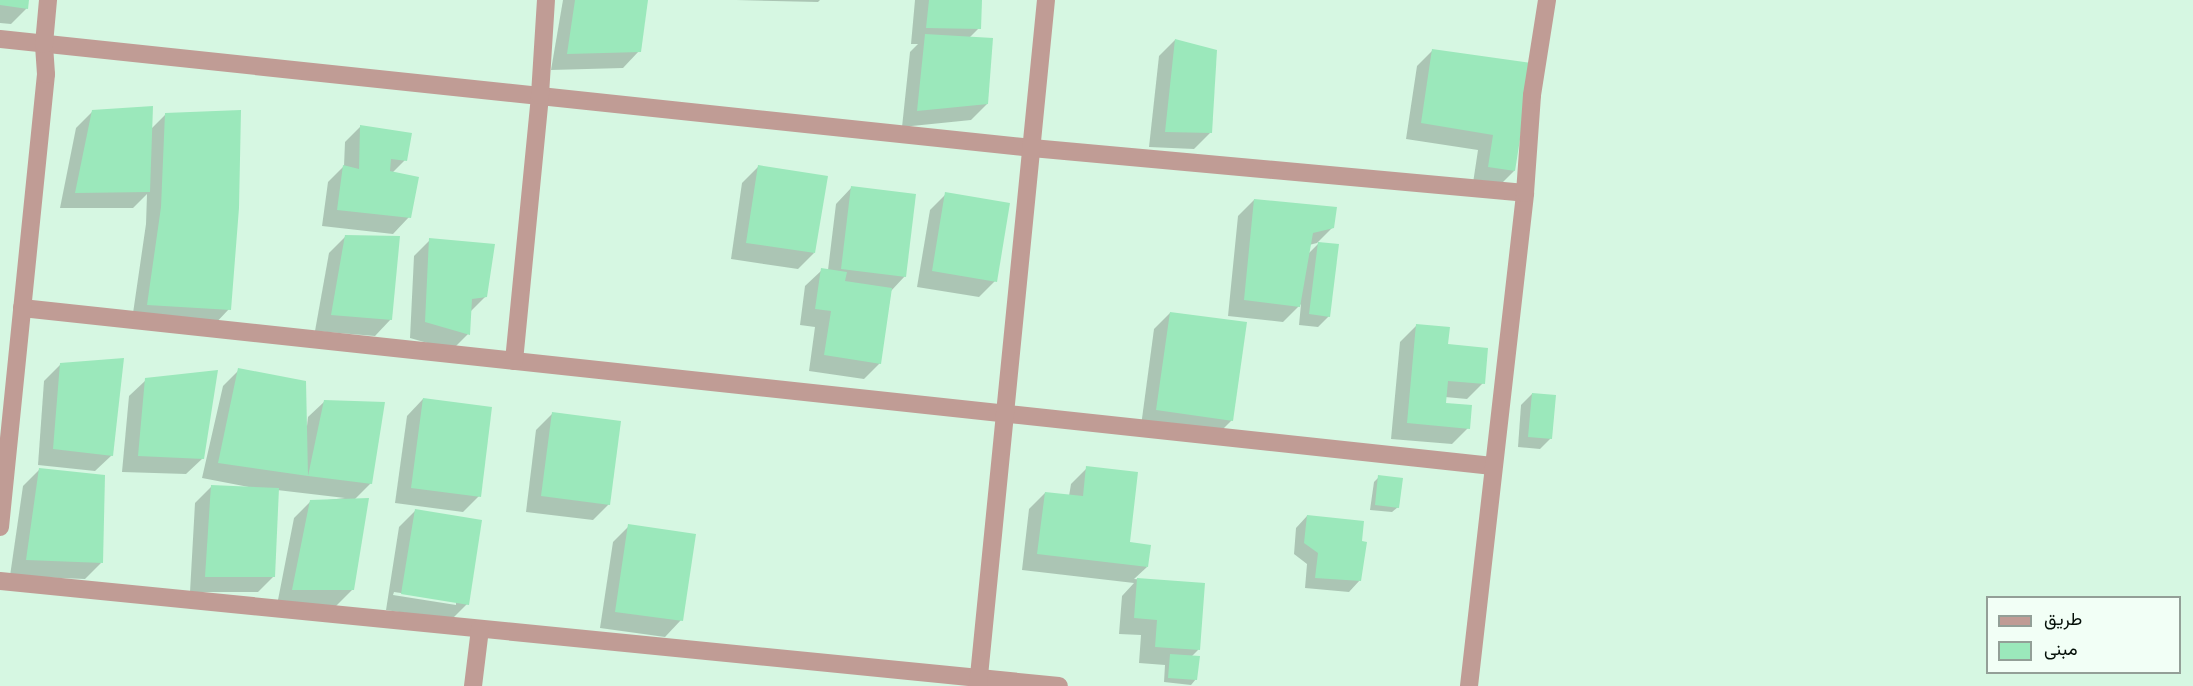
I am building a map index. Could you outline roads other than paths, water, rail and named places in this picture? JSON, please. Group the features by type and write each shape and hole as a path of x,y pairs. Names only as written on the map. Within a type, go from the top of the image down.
{"street":[{"path":"0,527 46,74 44,44 48,0"},
{"path":"514,361 540,95 546,0"},
{"path":"978,682 1046,0"},
{"path":"1469,686 1525,193 1532,95 1547,0"},
{"path":"0,39 1032,148 1525,193"},
{"path":"22,308 1493,466"},
{"path":"0,581 978,682 1059,686"},
{"path":"473,686 480,629"}]}
